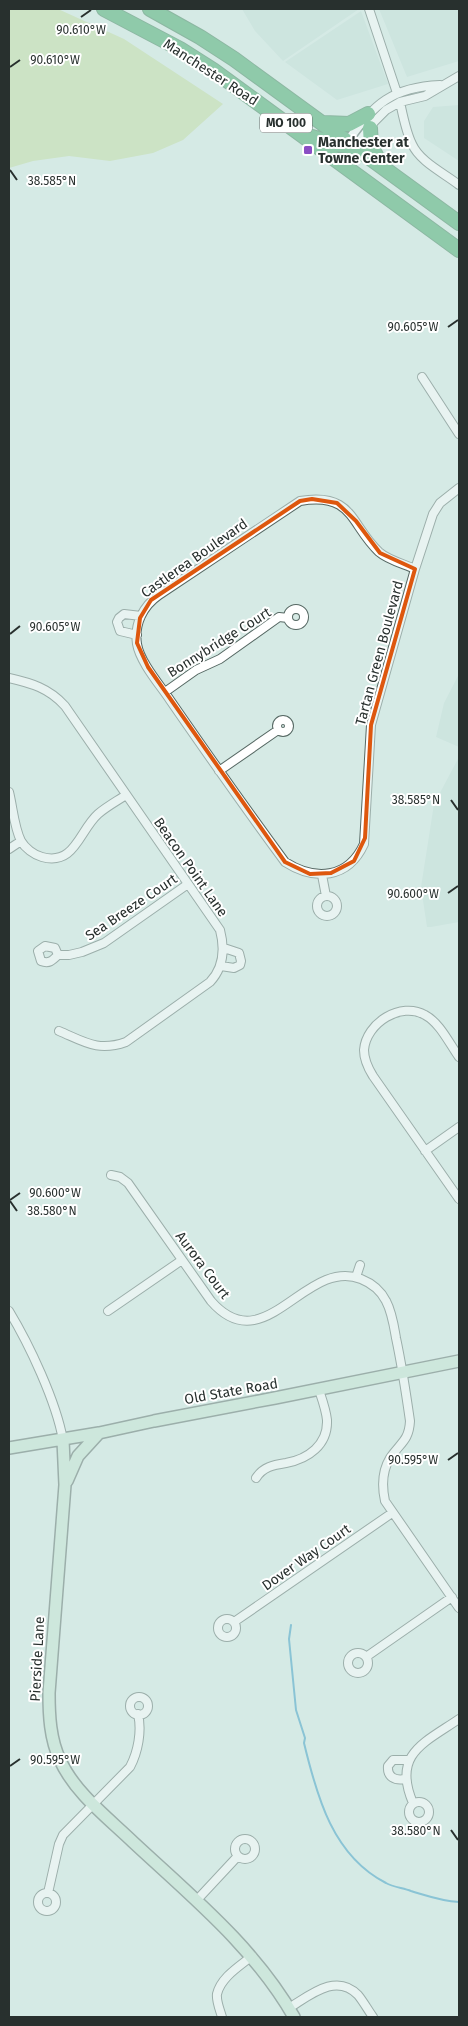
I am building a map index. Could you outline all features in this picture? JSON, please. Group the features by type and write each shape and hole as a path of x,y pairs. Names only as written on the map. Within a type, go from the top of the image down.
{"highway":[{"name":"Manchester Road","path":"104,9 163,40 204,65 459,250"},
{"name":"Manchester Road","path":"150,9 200,37 234,59 459,224"},
{"path":"323,123 349,124 369,121 371,146 381,166"},
{"path":"300,133 350,145 346,155 351,171"}],"street":[{"path":"369,9 397,93"},
{"path":"350,145 369,121 400,102 425,96 459,76"},
{"path":"350,145 369,121 380,102 397,93 422,86 442,85"},
{"path":"400,102 409,137 416,151 459,185"},
{"path":"422,377 459,434"},
{"name":"Tartan Green Boulevard","path":"322,875 343,868 354,861 364,844 371,725 414,569 433,514 440,503 459,488"},
{"name":"Castlerea Boulevard","path":"322,875 301,871 285,862 219,771 148,667 138,649 137,635 141,616 147,604 159,595 300,501 312,499 337,503 356,521 380,553 414,569"},
{"path":"137,635 120,631 117,622 124,614 141,616"},
{"name":"Bonnybridge Court","path":"165,692 196,670 220,659 280,617 288,618"},
{"name":"Beacon Point Lane","path":"9,678 35,684 60,700 220,930 224,948 221,966 210,982 126,1042 110,1047 100,1047 59,1031"},
{"path":"219,771 278,730"},
{"path":"9,792 21,842 37,856 47,858 59,858 74,849 86,827 98,814 126,795"},
{"path":"9,849 21,842"},
{"path":"322,875 326,896"},
{"name":"Sea Breeze Court","path":"58,955 68,955 94,948 188,884"},
{"path":"221,966 234,968 242,962 239,952 224,948"},
{"path":"459,1057 436,1023 424,1014 413,1011 399,1011 388,1016 373,1028 366,1042 364,1055 368,1067 459,1199"},
{"path":"425,1151 459,1127"},
{"name":"Aurora Court","path":"111,1175 120,1177 128,1183 215,1306 230,1316 248,1320 268,1317 324,1280 337,1276 356,1277"},
{"path":"108,1312 182,1260"},
{"path":"360,1265 356,1277 371,1284 386,1300 391,1315 403,1373 410,1421 408,1436 391,1458 385,1472 383,1491 392,1512 459,1608"},
{"name":"Pierside Lane","path":"9,1311 53,1403 59,1421 62,1440 65,1485 48,1692 53,1740 60,1760 68,1775 93,1804 252,1956 292,2013"},
{"name":"Old State Road","path":"9,1448 99,1433 154,1420 319,1390 459,1361"},
{"path":"256,1478 266,1468 306,1457 320,1444 327,1422 319,1390"},
{"path":"65,1485 78,1456 99,1433"},
{"name":"Dover Way Court","path":"234,1622 392,1512"},
{"path":"366,1657 452,1597"},
{"path":"48,1893 59,1844 63,1835 130,1767 136,1755 138,1714"},
{"path":"412,1803 405,1779 408,1760 418,1748 459,1719"},
{"path":"405,1779 393,1778 389,1773 388,1766 393,1760 408,1760"},
{"path":"196,1901 238,1857"},
{"path":"222,2017 217,1995 220,1987 226,1978 252,1956"},
{"path":"292,2013 326,1987 335,1984 345,1985 358,1995 373,2017"}],"highlighted area":[{"path":"312,499 337,503 356,521 380,553 415,569 371,725 365,838 354,861 331,873 310,874 285,862 148,667 137,643 140,618 151,600 300,501"}],"shaded area":[{"path":"242,9 359,9 283,61 255,31"},
{"path":"379,9 459,9 459,61 407,77"},
{"path":"361,11 388,84 337,100 285,62"},
{"path":"459,105 459,161 424,138 424,121 433,107"},
{"path":"459,674 459,747 436,737 444,703"},
{"path":"459,757 459,922 427,927 421,887 434,804"}],"green space":[{"path":"9,9 58,9 124,39 223,104 183,140 153,153 110,161 69,156 33,161 9,168"}],"waterway":[{"path":"291,1625 289,1639 296,1710 305,1738 304,1743 315,1784 330,1823 340,1841 368,1871 386,1883 446,1901 459,1902"}],"place":[{"name":"Manchester at Towne Center","path":"308,150"}]}
